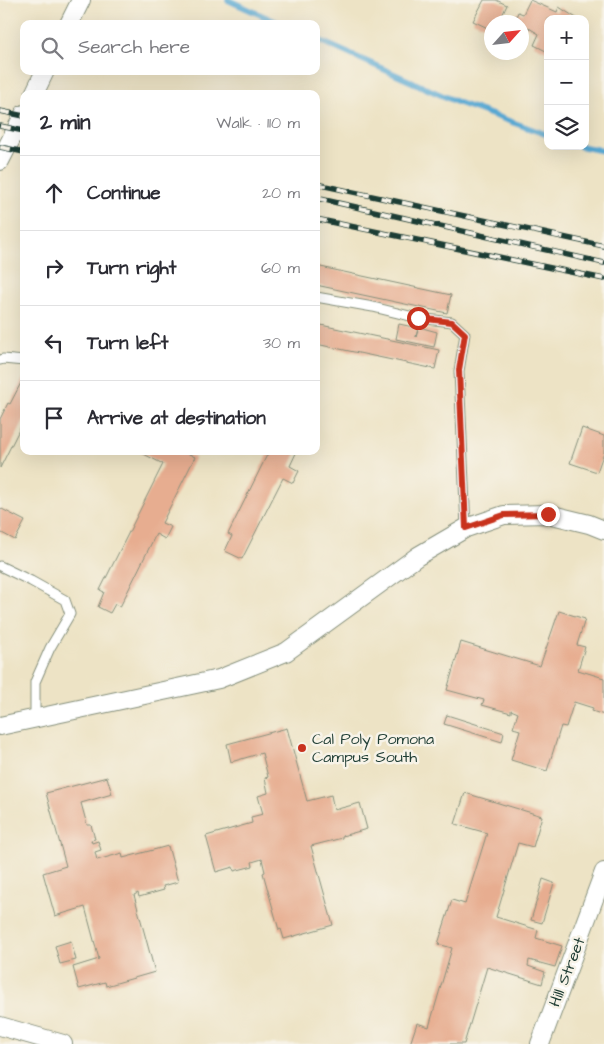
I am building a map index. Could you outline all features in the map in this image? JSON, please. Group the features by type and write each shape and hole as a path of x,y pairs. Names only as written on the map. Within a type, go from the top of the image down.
{"street":[{"path":"71,20 81,0"},
{"path":"36,90 43,75"},
{"path":"0,161 20,122"},
{"path":"0,726 219,679 286,652 418,556 466,528 504,515 548,514 589,524 604,530"},
{"name":"Hill Street","path":"540,1044 604,872"},
{"path":"0,1026 63,1044"}],"lane":[{"path":"320,297 418,318 452,322 465,334 459,370 466,528"},
{"path":"0,360 20,361"},
{"path":"0,566 32,581 65,600 70,614 50,648 35,682 34,719"}],"building":[{"path":"484,0 496,0 507,5 502,15 484,15 484,26 473,21"},
{"path":"530,0 557,12 559,7 572,15 544,15 544,50 534,45 539,34 529,28 529,15 517,15 518,12 523,14"},
{"path":"320,267 451,295 447,313 320,286"},
{"path":"399,324 418,328 416,337 419,327 437,332 434,347 396,339"},
{"path":"320,325 439,350 435,369 320,345"},
{"path":"20,385 20,428 0,468 0,419 8,403 10,404"},
{"path":"582,428 604,436 604,452 597,472 570,463"},
{"path":"146,455 191,455 195,457 162,523 171,527 165,539 156,534 120,607 115,604 110,613 98,607 104,592 100,590 163,464"},
{"path":"267,455 295,455 290,466 299,471 293,483 283,478 242,559 225,551 232,536 228,534"},
{"path":"0,508 25,521 15,540 0,532"},
{"path":"559,611 585,619 577,645 585,647 578,670 604,678 604,715 592,711 593,708 574,702 566,727 561,726 547,771 511,760 520,730 513,728 518,713 511,710 511,713 482,705 484,700 447,690 461,642 540,666"},
{"path":"447,715 504,733 502,742 444,724"},
{"path":"287,728 307,801 331,795 334,810 360,803 367,829 311,846 333,925 284,939 281,929 279,930 263,873 265,872 262,859 252,862 253,866 234,871 233,867 216,872 206,836 252,823 251,817 263,814 258,796 268,793 265,778 268,777 262,753 231,762 227,744"},
{"path":"107,777 112,794 81,803 87,825 91,825 95,839 91,840 92,843 98,841 101,850 95,852 97,860 122,853 123,858 168,846 178,882 163,886 164,890 139,897 138,893 134,895 155,972 106,986 105,982 79,989 73,967 99,959 85,907 55,916 43,873 66,866 46,793"},
{"path":"465,793 542,816 533,847 518,843 496,917 538,930 536,938 562,946 555,967 529,960 528,966 545,972 542,984 487,967 464,1044 410,1044 417,1023 429,1027 452,948 438,944 452,900 465,904 487,833 455,824"},
{"path":"543,879 554,883 542,923 531,920"},
{"path":"71,941 76,960 60,964 55,946"}],"waterway":[{"path":"228,0 272,20"},
{"path":"320,41 459,103 544,134"},
{"path":"589,148 604,151"}],"railway":[{"path":"0,111 20,115"},
{"path":"0,126 20,130"},
{"path":"0,147 20,151"},
{"path":"320,185 604,246"},
{"path":"320,199 604,263"},
{"path":"320,220 604,279"}],"place":[{"name":"Cal Poly Pomona Campus South","path":"302,748"}],"route":[{"path":"418,318 452,322 465,334 459,370 466,528 504,515 548,514"}]}
